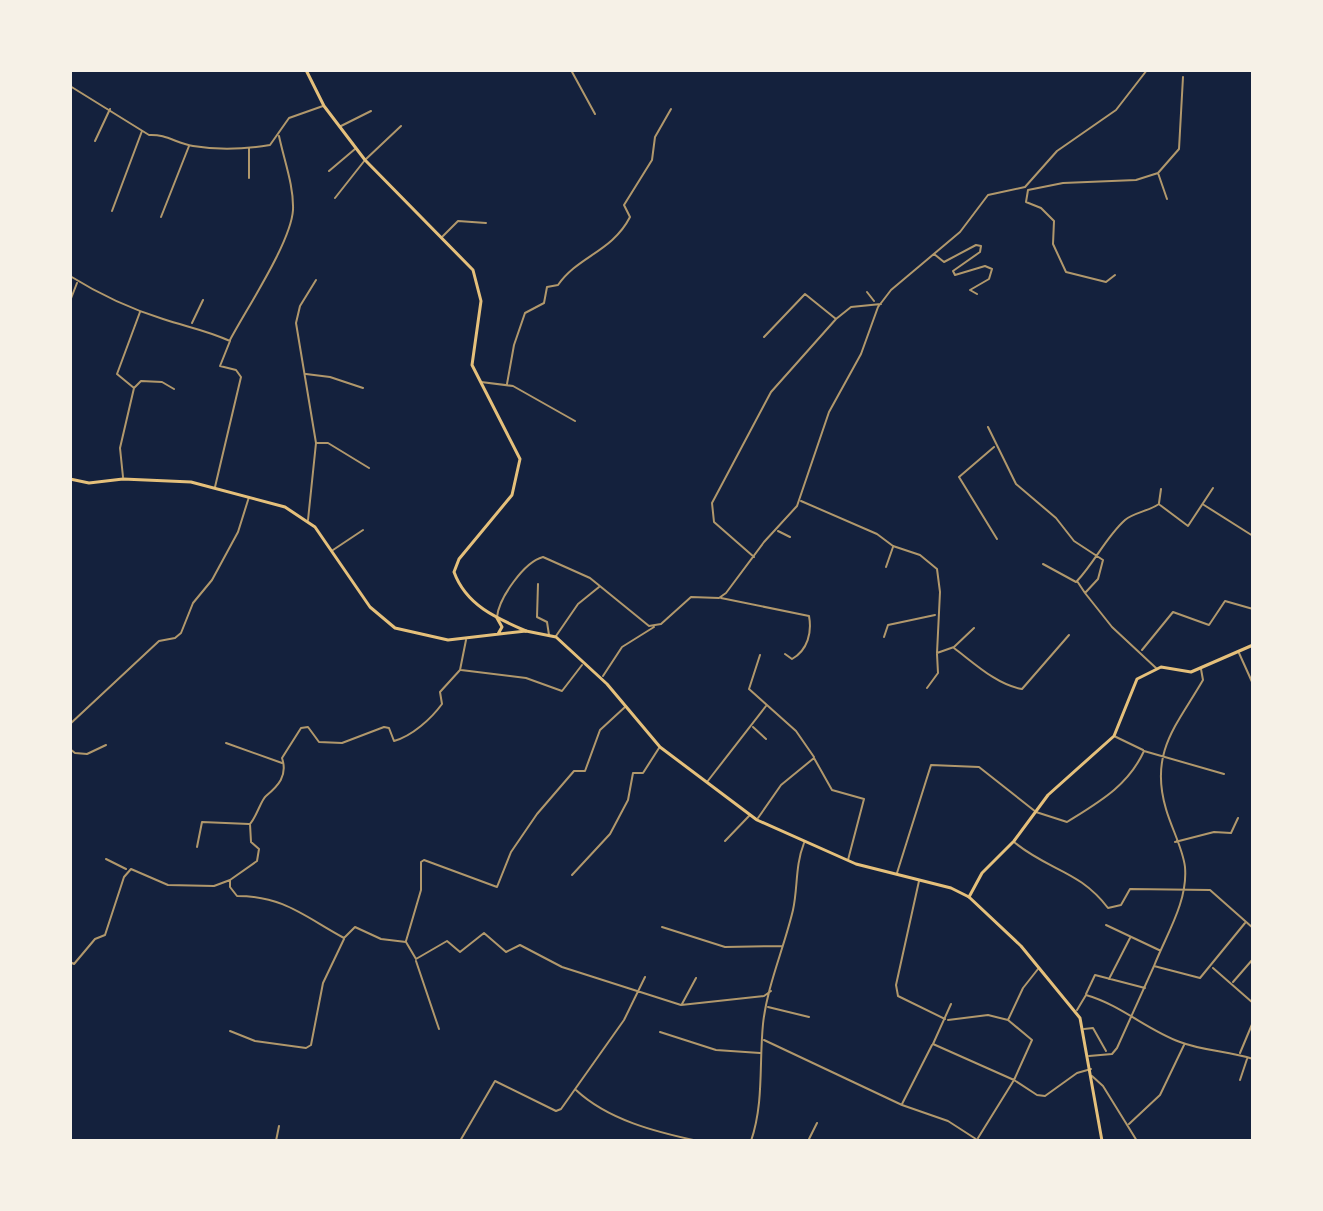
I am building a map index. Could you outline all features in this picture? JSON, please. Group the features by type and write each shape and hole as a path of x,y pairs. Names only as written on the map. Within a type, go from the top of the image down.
{"main road":[{"path":"306,70 324,106 365,160 473,270 478,283 479,324 472,365 520,459 512,495 459,559 454,572 470,598 497,618 526,631 556,637 601,678 660,747 757,820 848,861 969,897 996,919 1076,1011 1084,1029 1102,1141"},
{"path":"70,479 89,483 168,479 215,487 285,507 308,521 333,550 380,619 413,634 466,639 526,631"},
{"path":"495,636 502,629 497,618"},
{"path":"504,635 508,628 506,622"},
{"path":"969,897 988,865 1014,841 1062,779 1114,736 1134,684 1157,668 1166,667 1185,673 1253,645"}],"street":[{"path":"571,70 595,114"},
{"path":"719,598 799,500 829,412 861,354 881,304 891,290 960,232 988,195 1025,187 1057,151 1116,110 1147,70"},
{"path":"1028,190 1063,183 1136,180 1158,173 1179,149 1183,77"},
{"path":"70,86 142,130 190,145 270,145 289,118 324,106"},
{"path":"95,141 110,109"},
{"path":"507,384 514,345 525,313 544,303 547,287 558,285 565,275 600,253 626,225 630,217 624,205 652,160 655,137 671,109"},
{"path":"340,127 371,111"},
{"path":"335,198 365,160 401,126"},
{"path":"112,211 142,130"},
{"path":"215,487 241,377 239,371 220,366 230,341 279,255 291,220 291,189 279,136"},
{"path":"161,217 190,145"},
{"path":"249,147 249,178"},
{"path":"329,171 356,148"},
{"path":"1158,173 1167,199"},
{"path":"1025,187 1028,190"},
{"path":"1028,190 1026,202 1041,208 1054,221 1056,237 1053,244 1066,272 1106,282 1115,275"},
{"path":"441,239 458,221 486,223"},
{"path":"934,254 944,262 976,245 981,246 980,252 953,271 955,275 985,266 992,269 989,279 970,290 977,294"},
{"path":"70,276 140,311 192,324 230,341"},
{"path":"308,521 316,443 296,323 300,306 316,280"},
{"path":"70,301 78,281"},
{"path":"867,292 874,302"},
{"path":"764,337 805,294 836,319"},
{"path":"192,324 203,300"},
{"path":"755,557 714,522 712,503 771,392 836,319 851,307 874,302 881,304"},
{"path":"134,388 117,374 140,311"},
{"path":"304,374 315,373 363,388"},
{"path":"123,479 120,448 134,388 141,381 162,382 174,389"},
{"path":"480,382 507,384 575,421"},
{"path":"988,427 995,447 1016,484 1056,518 1074,541 1104,563 1098,579 1085,593"},
{"path":"316,443 328,443 369,468"},
{"path":"995,447 959,477 997,539"},
{"path":"1159,504 1186,527 1193,523 1213,488"},
{"path":"1159,504 1161,489"},
{"path":"70,724 159,641 175,638 181,633 193,603 212,580 238,532 249,496"},
{"path":"799,500 877,534 893,546 920,555 937,569 938,673 927,688"},
{"path":"1077,583 1128,517 1143,514 1159,504"},
{"path":"1204,505 1253,536"},
{"path":"333,550 363,530"},
{"path":"776,530 790,537"},
{"path":"886,567 893,546"},
{"path":"497,618 501,601 535,559 543,557 600,586 644,622 655,627"},
{"path":"1043,564 1077,583 1107,622 1157,668"},
{"path":"538,584 534,599 537,617 547,622 549,635"},
{"path":"556,637 578,604 600,586"},
{"path":"601,678 625,644 655,627 691,597 719,598 809,616 811,628 804,648 792,659 785,654"},
{"path":"1141,651 1173,612 1209,625 1225,601 1253,609"},
{"path":"884,637 888,625 938,615"},
{"path":"937,653 954,647 974,628"},
{"path":"954,647 975,665 1019,689 1069,635"},
{"path":"106,859 168,885 214,886 230,880 254,865 259,855 258,845 251,842 250,824 258,815 264,797 277,789 289,746 305,726 319,742 342,743 384,727 389,728 394,741 402,739 420,724 430,721 442,704 440,692 460,670 466,639"},
{"path":"1239,653 1253,684"},
{"path":"760,655 749,689 796,731 832,790 864,799 848,861"},
{"path":"460,670 517,676 562,691 584,662"},
{"path":"1089,1056 1114,1051 1133,1018 1173,927 1185,865 1164,803 1163,746 1176,717 1203,680 1201,669"},
{"path":"439,1029 416,959 406,942 421,890 418,875 424,860 497,887 511,852 528,827 574,771 585,771 600,730 626,706"},
{"path":"706,783 766,706"},
{"path":"752,726 766,739"},
{"path":"1114,736 1162,758 1184,760 1224,774"},
{"path":"226,743 283,763"},
{"path":"70,749 75,753 87,754 106,745"},
{"path":"572,875 610,834 628,800 633,773 643,773 660,747"},
{"path":"897,875 931,765 984,769 1036,812 1067,822 1107,798 1129,778 1144,751"},
{"path":"757,820 781,785 814,758"},
{"path":"725,841 750,815"},
{"path":"1175,842 1214,832 1231,833 1235,831 1238,818"},
{"path":"197,847 202,822 250,824"},
{"path":"1014,841 1041,862 1081,879 1108,908 1121,905 1130,889 1210,890 1253,928"},
{"path":"751,1141 762,1079 760,1053 766,1007 794,905 796,863 804,842"},
{"path":"70,962 74,964 95,939 105,935 127,870"},
{"path":"230,887 236,876"},
{"path":"230,880 230,887 237,896 260,895 286,903 344,938"},
{"path":"763,1040 902,1105 948,1121 978,1140 1014,1080 1032,1040 1008,1020 988,1015 946,1020 898,996 896,985 919,880"},
{"path":"481,888 484,882"},
{"path":"1154,966 1200,978 1213,967 1245,923"},
{"path":"1106,925 1161,950"},
{"path":"230,1031 255,1041 306,1048 311,1045 323,983 344,938 355,927 381,939 406,942"},
{"path":"662,927 725,947 783,947"},
{"path":"416,959 447,941 460,952 484,933 506,952 520,945 562,967 681,1005 764,996 771,991"},
{"path":"1109,979 1130,937"},
{"path":"1231,984 1253,959"},
{"path":"1008,1020 1023,988 1040,967"},
{"path":"1213,967 1253,1003"},
{"path":"1076,1011 1086,995 1092,976 1145,988"},
{"path":"460,1141 495,1081 556,1111 561,1109 624,1020 645,977"},
{"path":"681,1005 696,978"},
{"path":"1086,995 1106,1000 1133,1018 1184,1044 1253,1059"},
{"path":"902,1105 946,1020 951,1004"},
{"path":"766,1007 809,1017"},
{"path":"1239,1054 1253,1022"},
{"path":"1084,1029 1093,1028 1106,1052"},
{"path":"660,1032 716,1050 760,1053"},
{"path":"933,1044 1014,1080 1037,1095 1045,1096 1077,1073 1091,1069"},
{"path":"1129,1124 1160,1095 1184,1044"},
{"path":"1240,1080 1248,1058"},
{"path":"1092,1076 1129,1124 1137,1141"},
{"path":"575,1089 601,1107 654,1131 698,1141"},
{"path":"808,1141 817,1123"},
{"path":"276,1141 279,1126"}]}
